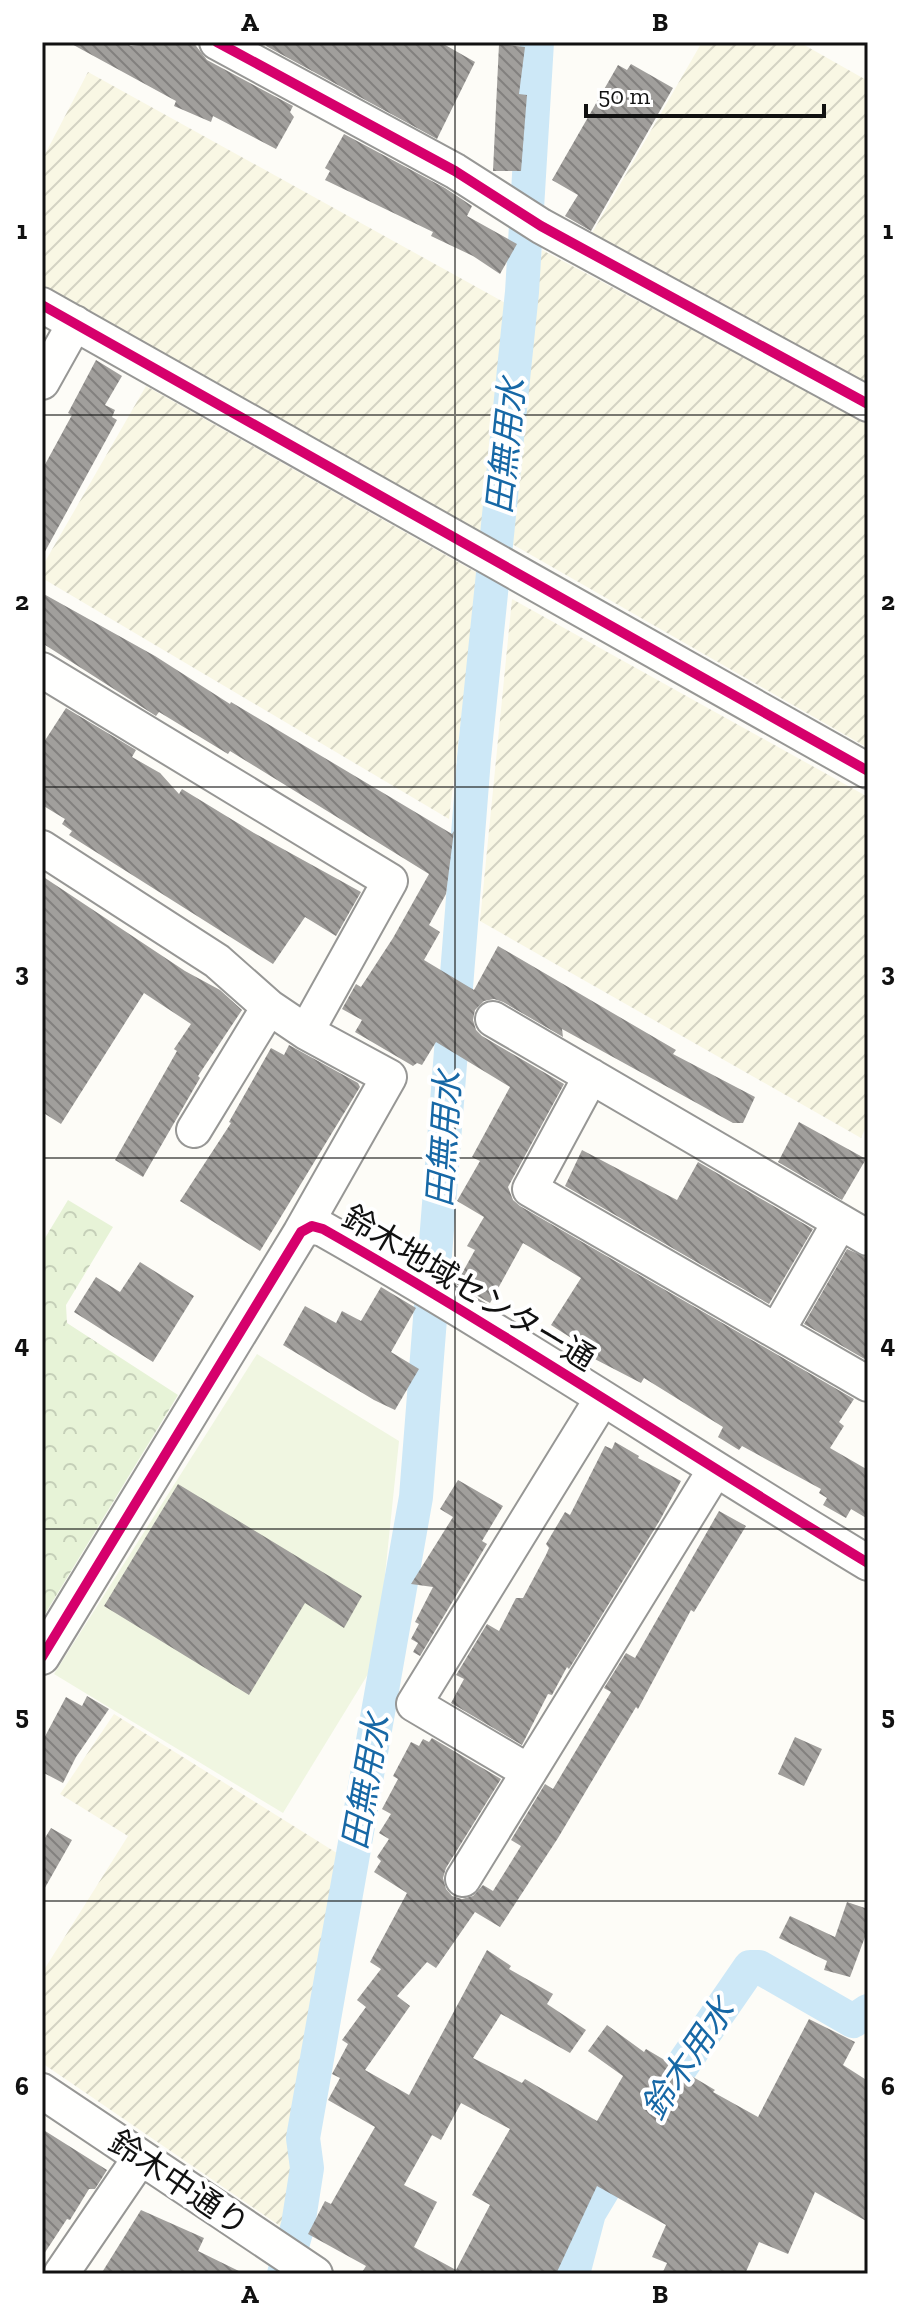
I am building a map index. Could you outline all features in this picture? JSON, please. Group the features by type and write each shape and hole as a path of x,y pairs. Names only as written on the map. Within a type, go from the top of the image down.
{"street":[{"path":"217,42 455,171 531,220 868,404"},
{"path":"42,305 868,771"},
{"path":"42,382 75,323"},
{"path":"43,673 390,881 306,1032"},
{"path":"42,848 217,961 269,1007 306,1032 389,1077 301,1232"},
{"path":"194,1130 269,1007"},
{"path":"493,1019 854,1230 777,1331"},
{"path":"591,1076 530,1189 868,1384"},
{"name":"鈴木地域センター通","path":"42,1657 301,1232 312,1226 323,1229 417,1282 868,1563"},
{"path":"529,1772 414,1704 602,1399"},
{"path":"463,1879 715,1470"},
{"name":"鈴木中通り","path":"42,2091 297,2262"},
{"path":"61,2274 140,2158"}],"shaded area":[{"path":"702,42 799,42 868,81 868,393 588,240"},
{"path":"88,72 509,305 481,538 42,289 42,160"},
{"path":"542,250 868,423 868,748 512,544"},
{"path":"146,386 479,574 449,819 42,578 42,567"},
{"path":"512,599 868,797 868,1122 861,1138 480,921"},
{"path":"114,1714 356,1865 311,2118 286,2230 42,2063 42,1973 128,1836 60,1794"}],"green space":[{"path":"68,1200 113,1227 66,1305 67,1323 178,1395 42,1619 42,1243"},
{"path":"257,1354 399,1441 376,1661 283,1813 54,1674"}],"building":[{"path":"68,42 123,42 131,46 193,42 207,60 293,106 290,112 294,117 276,149 213,116 211,122 174,106 176,101"},
{"path":"268,42 440,42 475,62 437,139 266,46"},
{"path":"499,44 525,47 519,94 527,95 521,171 493,171"},
{"path":"631,64 673,88 591,231 565,216 578,195 552,180 618,65 627,70"},
{"path":"344,134 445,188 472,206 467,216 517,244 500,274 473,256 431,236 433,232 325,180 330,171 325,168"},
{"path":"96,360 122,376 105,405 115,410 112,417 117,420 42,557 42,470 72,415 68,413"},
{"path":"42,593 155,656 230,704 452,834 454,831 446,894 429,925 440,932 424,960 474,990 498,946 676,1050 673,1054 755,1097 743,1123 733,1123 562,1029 563,1037 503,1002 494,999 484,1001 475,1010 473,1020 482,1036 564,1084 508,1187 513,1200 854,1399 839,1422 844,1426 830,1448 868,1470 868,1519 851,1509 846,1518 823,1505 827,1498 819,1493 821,1489 742,1446 739,1450 718,1437 723,1427 644,1378 641,1383 587,1355 590,1350 551,1325 581,1278 523,1243 490,1303 456,1284 475,1250 467,1246 484,1217 457,1201 480,1161 472,1157 510,1087 436,1042 422,1065 417,1063 413,1066 355,1032 362,1020 342,1009 356,984 361,987 393,938 429,874 230,751 228,754 159,712 156,716 42,643"},
{"path":"66,708 136,750 132,757 160,773 179,794 182,789 361,892 336,936 305,917 273,964 69,835 72,831 62,824 65,819 42,805 42,745"},
{"path":"42,876 185,971 220,990 242,1010 198,1076 200,1078 143,1177 115,1160 177,1051 174,1049 191,1024 144,993 61,1124 42,1112"},
{"path":"289,1045 358,1083 360,1087 260,1251 180,1201 231,1123 271,1048 284,1055"},
{"path":"799,1122 866,1159 842,1200 778,1162"},
{"path":"582,1150 677,1200 698,1162 813,1229 769,1304 565,1186"},
{"path":"847,1249 868,1258 868,1361 804,1324"},
{"path":"140,1262 194,1296 153,1362 74,1312 96,1277 120,1292"},
{"path":"381,1287 416,1308 391,1352 419,1369 395,1410 283,1345 305,1306 336,1323 342,1311 361,1321"},
{"path":"615,1442 681,1481 569,1669 567,1667 552,1695 548,1694 522,1745 451,1703 464,1679 456,1675 487,1624 499,1631 516,1598 523,1598 549,1548 546,1544 565,1512 570,1515 605,1446 612,1449"},
{"path":"458,1480 503,1506 482,1541 487,1544 420,1656 413,1652 418,1643 411,1639 419,1624 415,1622 433,1587 411,1584 453,1517 440,1509"},
{"path":"178,1484 362,1596 344,1628 305,1603 249,1695 104,1606"},
{"path":"719,1511 746,1526 694,1612 691,1610 638,1709 636,1707 558,1838 500,1927 475,1912 436,1968 427,1962 397,1996 410,2006 365,2070 409,2095 487,1950 511,1966 509,1969 553,1994 547,2004 586,2030 570,2053 501,2014 473,2058 522,2083 525,2079 597,2121 623,2076 588,2051 607,2025 644,2052 646,2049 758,2117 809,2019 855,2042 843,2065 868,2081 868,2222 815,2192 788,2254 759,2242 745,2274 662,2274 667,2263 652,2257 666,2225 597,2186 556,2274 361,2274 366,2266 308,2234 325,2201 331,2204 375,2127 328,2100 340,2078 332,2074 348,2044 342,2040 366,2007 357,2000 381,1969 370,1962 407,1893 374,1872 381,1861 377,1857 389,1839 379,1833 391,1814 382,1809 398,1779 393,1776 411,1742 419,1746 423,1739 429,1742 432,1738 501,1779 446,1868 443,1878 452,1896 462,1899 473,1896 483,1885 493,1891 521,1846 511,1840 545,1784 553,1789 611,1692 604,1688 626,1653 635,1658","holes":["461,2103 510,2129 472,2195 490,2205 456,2270 414,2247 437,2202 404,2185 432,2135 441,2140"]},
{"path":"87,1696 109,1709 76,1757 63,1783 42,1772 42,1742 66,1697 82,1706"},
{"path":"795,1737 822,1749 804,1786 778,1774"},
{"path":"51,1828 72,1840 42,1893 42,1843"},
{"path":"847,1902 868,1909 868,1929 850,1977 824,1970 827,1961 779,1938 790,1916 835,1937"},
{"path":"42,2129 107,2170 95,2189 89,2189 42,2257"},
{"path":"141,2210 204,2238 198,2251 245,2274 101,2274"}],"waterway":[{"name":"田無用水","path":"284,2274 298,2225 307,2168 303,2138 416,1497 474,758 522,292 537,42"},
{"name":"鈴木用水","path":"655,2105 750,1967 759,1967 853,2021 868,2011"},
{"name":"鈴木用水","path":"573,2274 589,2213 627,2150"}],"cycle path":[{"path":"217,42 455,171 541,226 868,404"},
{"path":"42,305 868,771"},
{"path":"42,1657 301,1232 312,1226 323,1229 461,1310 868,1563"}]}
